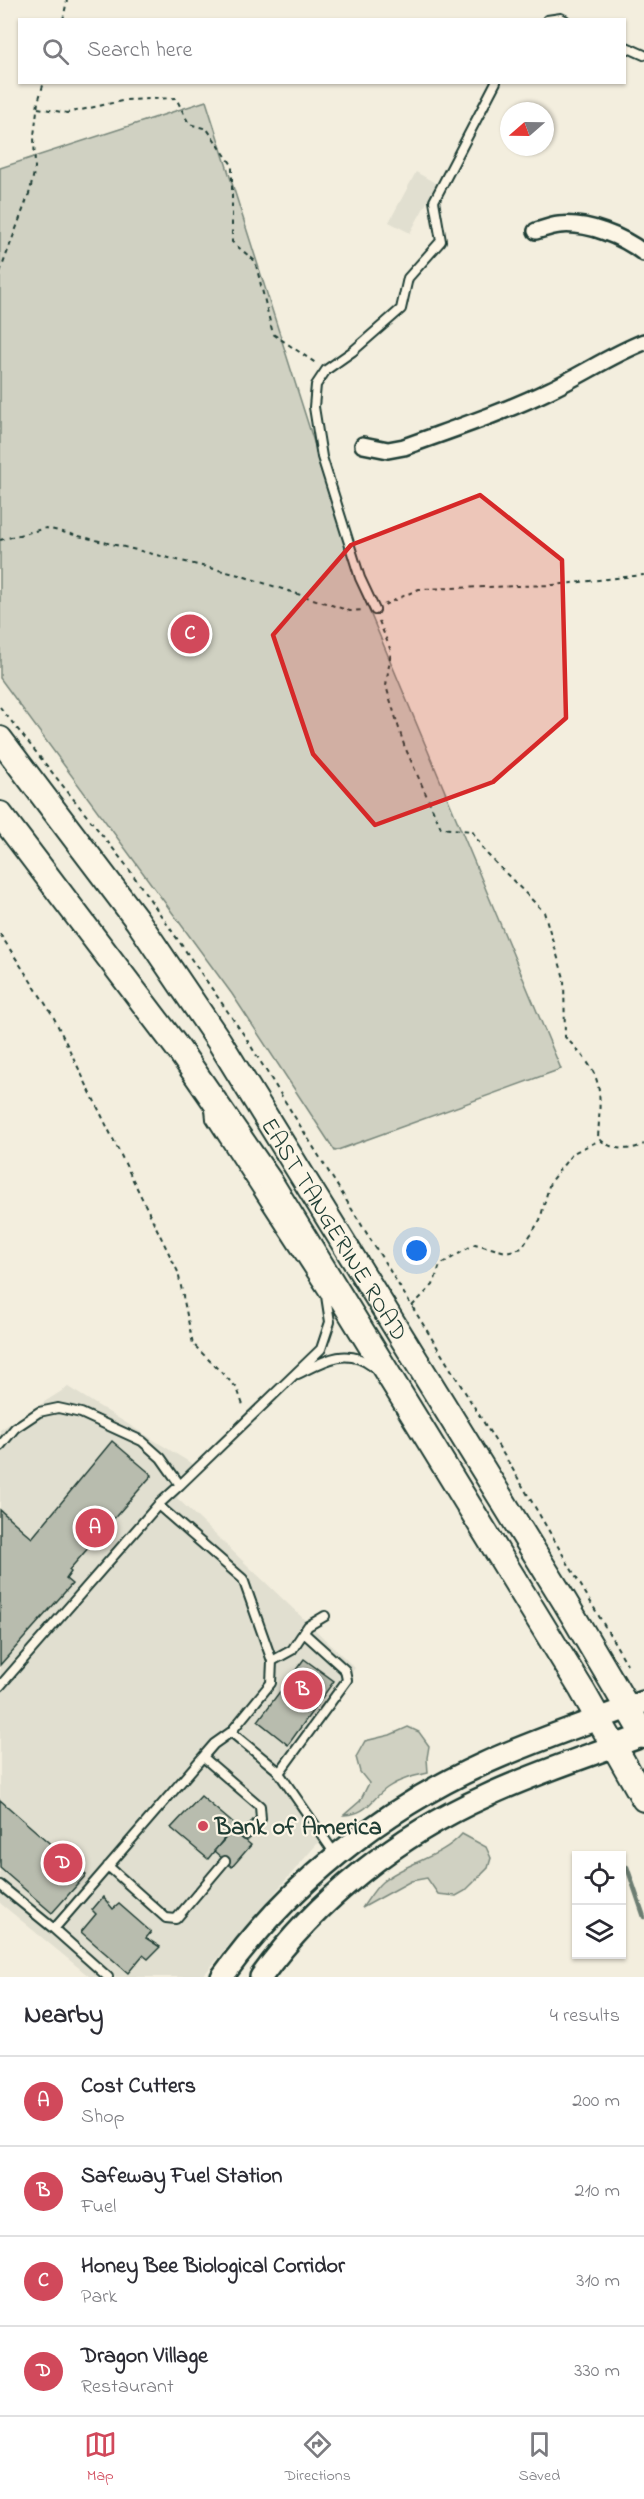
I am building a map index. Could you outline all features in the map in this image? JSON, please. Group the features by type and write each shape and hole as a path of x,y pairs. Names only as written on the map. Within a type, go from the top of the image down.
{"main road":[{"name":"EAST TANGERINE ROAD","path":"0,739 137,920 225,1050 565,1602 636,1705 644,1735"},
{"name":"EAST TANGERINE ROAD","path":"0,814 208,1090 287,1208 615,1746 644,1799"},
{"path":"222,1977 279,1909 336,1856 386,1818 458,1776 516,1750 636,1705"},
{"path":"261,1977 309,1920 354,1879 414,1835 487,1796 644,1735"}],"street":[{"path":"536,231 559,225 576,225 612,235 644,253"},
{"path":"363,445 388,450 404,447 549,391 615,354 644,342"}],"lane":[{"path":"626,47 644,55"},
{"path":"375,610 360,578 322,457 314,407 316,385 326,370 401,309 408,278 441,241 434,201 495,84"},
{"path":"0,1686 158,1505 321,1349 330,1322 326,1296 211,1119 208,1090"},
{"path":"291,1377 334,1356 364,1360 395,1383"},
{"path":"0,1446 15,1428 39,1412 58,1408 81,1413 142,1441 161,1458 180,1485"},
{"path":"54,1929 214,1744 231,1732 271,1683 272,1661 243,1579 158,1505"},
{"path":"272,1661 292,1650 308,1626 325,1616"},
{"path":"279,1773 347,1680 345,1670 304,1633"},
{"path":"231,1732 279,1773 336,1856"},
{"path":"203,1757 260,1806 261,1819 246,1835"},
{"path":"108,1866 166,1918 176,1919 225,1861"},
{"path":"0,1885 108,1977"}],"path":[{"path":"63,18 67,0"},
{"path":"0,272 30,191 35,168 34,136 44,84"},
{"path":"38,108 67,113 126,100 176,98 189,124 207,129 232,165 232,242 255,261 273,334 326,370"},
{"path":"0,540 46,528 239,575 350,611 375,610 419,589 553,585 644,575"},
{"path":"375,610 391,651 386,686 404,745 441,828 472,831 485,852 544,912 564,978 565,1037 588,1060 601,1089 598,1138 608,1148 634,1149 644,1144"},
{"path":"0,934 52,1014 178,1272 193,1344 237,1388 248,1419"},
{"path":"412,1306 433,1285 440,1265 475,1244 506,1252 522,1248 540,1220 550,1182 573,1153 600,1140"}],"highlighted area":[{"path":"480,495 562,560 566,718 493,782 375,825 313,754 273,635 351,545"}],"shaded area":[{"path":"206,101 361,591 561,1069 335,1151 232,994 0,678 0,168"},
{"path":"416,172 437,184 410,233 389,222"},
{"path":"68,1387 194,1465 177,1498 355,1668 282,1763 323,1837 202,1977 90,1977 0,1903 0,1430"},
{"path":"408,1727 419,1732 429,1746 428,1773 397,1782 364,1809 344,1815 360,1801 369,1783 360,1772 356,1757 365,1741 390,1735"},
{"path":"462,1834 486,1847 491,1858 488,1868 465,1891 456,1896 438,1894 427,1878 411,1881 362,1908 374,1891 391,1875 444,1849"}],"building":[{"path":"112,1441 152,1475 69,1570 71,1572 66,1579 72,1584 0,1665 0,1510 32,1538"},
{"path":"304,1659 334,1681 288,1745 258,1721"},
{"path":"201,1796 235,1825 208,1859 171,1828"},
{"path":"0,1800 86,1875 52,1913 0,1868"},
{"path":"233,1830 251,1845 232,1867 214,1851"},
{"path":"103,1897 113,1909 119,1904 151,1932 146,1938 160,1947 148,1959 143,1955 128,1973 81,1932 96,1914 92,1910"}],"waterway":[{"path":"627,1867 644,1917"}],"place":[{"name":"Honey Bee Biological Corridor","path":"190,634"},
{"name":"Cost Cutters","path":"95,1528"},
{"name":"Safeway Fuel Station","path":"303,1690"},
{"name":"Bank of America","path":"203,1826"},
{"name":"Dragon Village","path":"63,1863"}]}
